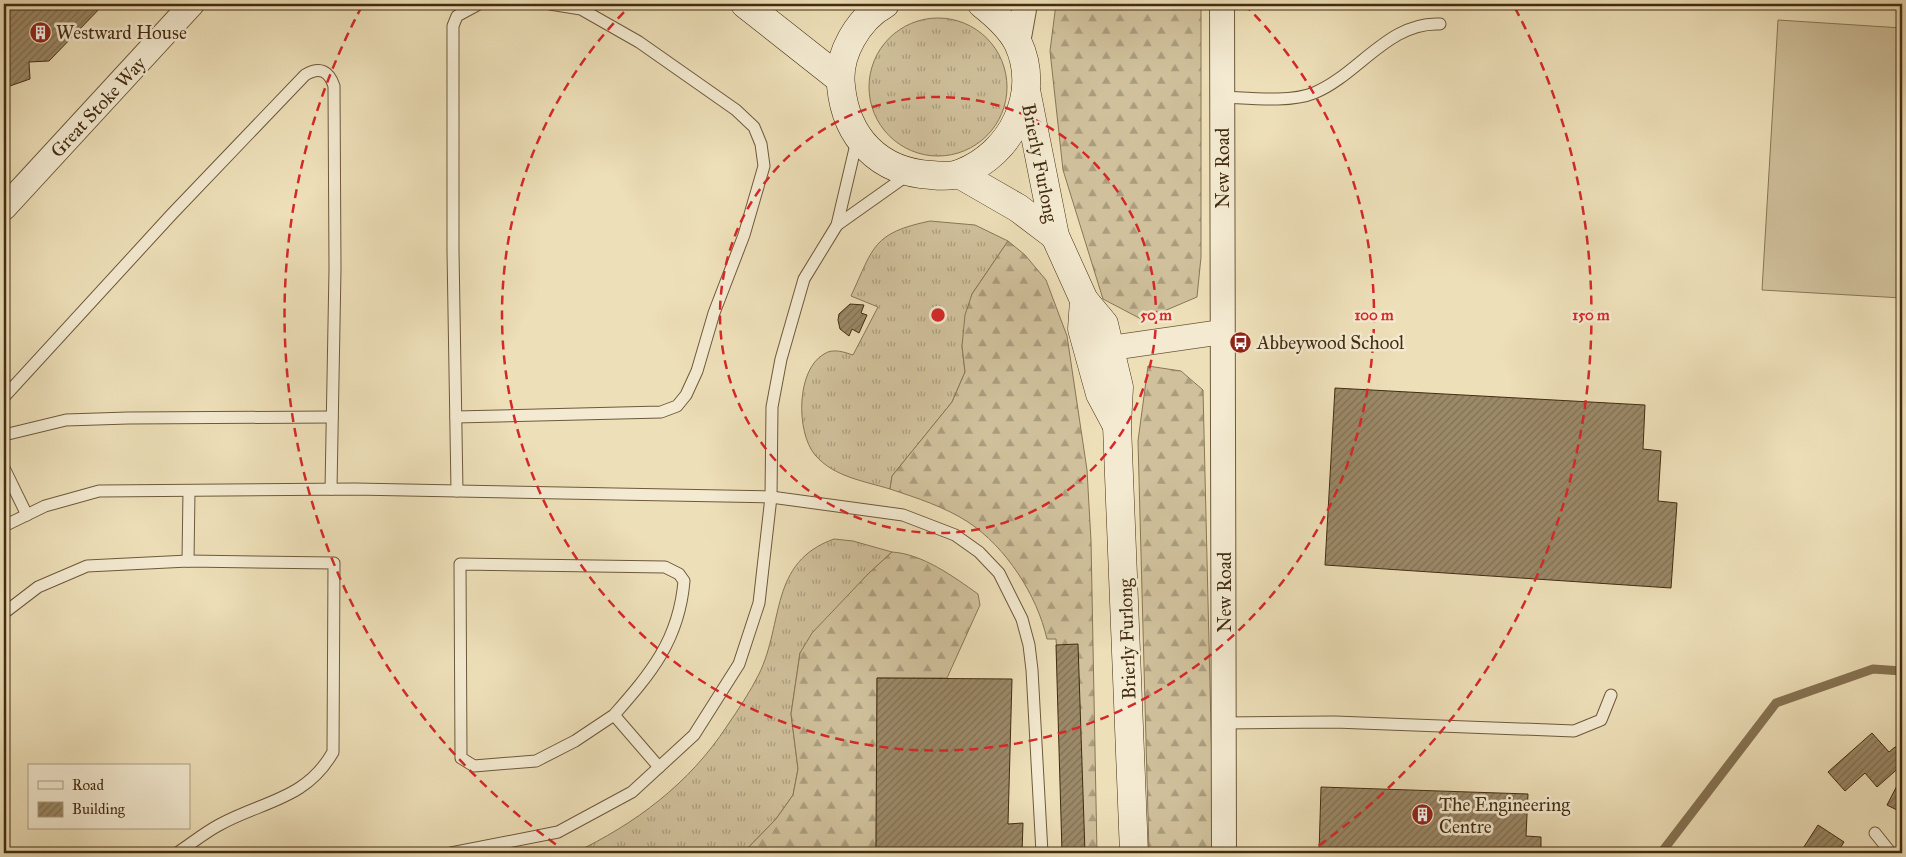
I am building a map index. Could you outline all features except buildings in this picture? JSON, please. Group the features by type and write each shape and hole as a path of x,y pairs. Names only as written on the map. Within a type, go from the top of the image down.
{"street":[{"name":"Great Stoke Way","path":"4,208 192,4"},
{"path":"745,4 840,79"},
{"path":"876,5 859,27 845,51 840,79 842,104 848,122 858,138 877,158 909,174 943,176 959,174 984,162 1004,143 1018,120 1026,90 1023,59 1018,43 1009,28 982,4"},
{"path":"1018,43 1025,4"},
{"name":"New Road","path":"1222,4 1224,853"},
{"name":"Brierly Furlong","path":"1026,90 1055,236 1084,300 1104,324 1119,387 1117,425 1134,853"},
{"name":"Brierly Furlong","path":"959,174 1018,208 1055,236"},
{"name":"Brierly Furlong","path":"1084,300 1082,329 1100,394 1117,425"},
{"path":"1111,348 1222,332"}],"lane":[{"path":"457,491 453,26 457,16 479,4"},
{"path":"456,417 661,412 677,406 686,395 697,371 714,313 744,235 764,166 761,144 754,127 736,110 631,38 582,9 550,4"},
{"path":"1222,97 1288,98 1313,94 1394,37 1428,23 1440,24"},
{"path":"4,397 172,214 305,75 314,70 323,70 330,75 334,86 335,270 330,489"},
{"path":"451,853 558,832 632,792 694,735 739,664 759,603 771,497 772,407 781,359 804,279 838,225 858,138"},
{"path":"838,225 909,174"},
{"path":"4,435 66,420 332,417"},
{"path":"4,468 27,515"},
{"path":"4,526 45,506 99,491 330,489 771,497 903,515 927,522 955,535 979,552 999,573 1022,619 1029,645 1042,853"},
{"path":"188,561 189,491"},
{"path":"4,613 38,587 87,566 188,561 334,563 333,752 323,769 302,788 218,825 177,853"},
{"path":"460,564 665,567 679,574 684,581 682,604 670,639 647,678 614,715 575,741 536,761 474,766 461,758 460,564"},
{"path":"1224,723 1335,722 1574,731 1601,720 1611,695"},
{"path":"614,715 659,767"},
{"path":"1875,833 1890,853"}],"green space":[{"path":"1056,4 1201,4 1201,257 1197,297 1143,320 1103,299 1063,170 1050,51"},
{"path":"938,18 964,23 987,38 1002,61 1007,87 1002,113 987,136 964,151 938,156 912,151 889,136 874,113 869,87 874,61 889,38 912,23"},
{"path":"1778,20 1902,28 1902,298 1762,290"},
{"path":"930,221 975,225 1008,241 972,294 962,346 965,372 952,402 892,476 890,489 860,481 840,473 815,455 804,432 802,402 804,387 808,373 815,362 827,352 835,351 853,355 878,307 851,296 871,253 886,237 897,231"},
{"path":"1008,241 1025,255 1046,280 1067,336 1087,470 1091,541 1097,853 1070,853 1056,639 1047,639 1028,589 1007,558 982,532 968,522 931,503 890,489 892,476 952,402 965,372 962,346 965,315 972,294"},
{"path":"1148,366 1181,371 1203,390 1214,853 1149,853 1138,441"},
{"path":"834,539 853,541 892,552 868,574 800,653 791,714 798,769 793,795 776,819 743,853 574,853 618,829 659,800 696,766 712,747 740,707 759,674 767,654 788,578 798,563 813,549"},
{"path":"892,552 915,557 938,567 978,594 980,605 947,678 877,678 876,853 743,853 776,819 793,795 798,769 791,714 800,653 812,633 868,574"}],"waterway":[{"path":"1661,853 1776,703 1873,669 1902,671"}],"place":[{"name":"Westward House","path":"40,32"},
{"name":"Abbeywood School","path":"1241,342"},
{"name":"The Engineering Centre","path":"1423,815"}]}
